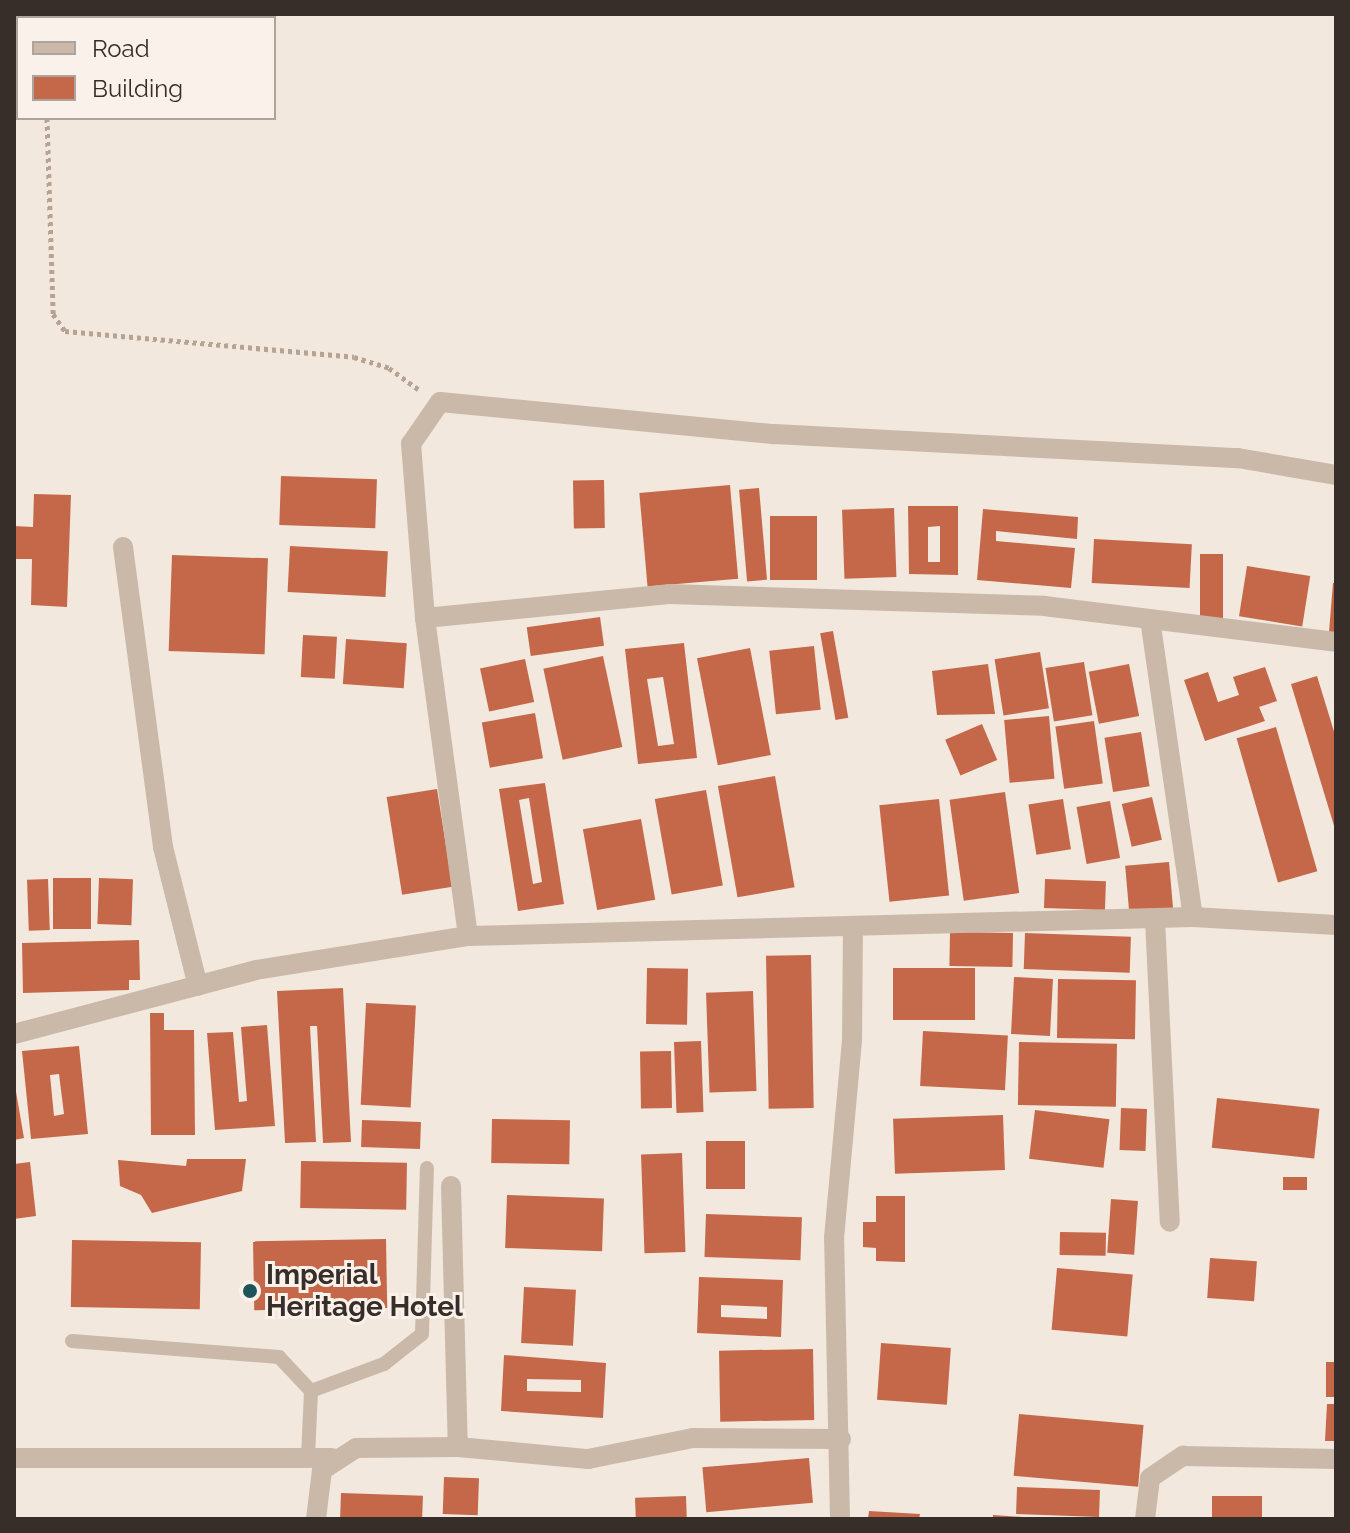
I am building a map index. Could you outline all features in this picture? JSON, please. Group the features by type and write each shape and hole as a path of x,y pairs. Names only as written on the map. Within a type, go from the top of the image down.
{"street":[{"path":"468,936 425,618 411,444 440,402 774,434 1238,458 1336,475"},
{"path":"123,547 163,847 198,986"},
{"path":"425,618 669,594 1044,606 1336,642"},
{"path":"1150,619 1193,917"},
{"path":"14,1034 352,950 468,936 1193,917 1336,925"},
{"path":"1155,920 1170,1222"},
{"path":"840,1519 841,1439 834,1238 852,1040 853,927"},
{"path":"451,1186 458,1447"},
{"path":"14,1458 332,1458 356,1448 458,1447 588,1459 693,1438 841,1439"},
{"path":"1145,1519 1150,1478 1183,1456 1336,1459"},
{"path":"316,1519 322,1470 332,1458"}],"lane":[{"path":"311,1391 384,1364 422,1334 427,1168"},
{"path":"72,1341 279,1357 311,1391 308,1457"}],"path":[{"path":"47,120 53,314 65,331 354,357 389,368 440,402"}],"building":[{"path":"281,476 377,479 375,528 279,525"},
{"path":"604,480 605,528 574,529 573,481"},
{"path":"730,485 738,579 648,587 639,493"},
{"path":"759,488 767,580 747,581 739,490"},
{"path":"34,494 71,495 67,607 31,605 32,559 14,559 14,526 33,527"},
{"path":"908,506 958,506 958,575 909,574","holes":["940,526 940,562 928,562 928,527"]},
{"path":"894,508 896,577 844,579 842,510"},
{"path":"983,509 1078,517 1077,539 996,531 996,541 1075,548 1071,588 977,580"},
{"path":"770,516 817,516 817,580 770,580"},
{"path":"1094,539 1192,544 1190,588 1092,583"},
{"path":"290,546 388,551 385,597 288,592"},
{"path":"1200,554 1223,554 1223,620 1200,620"},
{"path":"172,555 268,558 265,654 169,651"},
{"path":"1247,566 1310,576 1302,626 1239,616"},
{"path":"1333,583 1336,583 1336,632 1329,632"},
{"path":"600,617 604,646 531,656 527,627"},
{"path":"833,631 848,718 835,720 820,633"},
{"path":"303,635 337,637 335,679 301,677"},
{"path":"346,639 407,643 404,688 343,684"},
{"path":"684,643 697,758 638,764 625,649","holes":["663,677 674,744 658,746 647,679"]},
{"path":"814,646 821,710 776,714 769,651"},
{"path":"750,648 771,755 718,765 697,658"},
{"path":"1040,652 1049,708 1003,715 995,659"},
{"path":"603,656 622,747 563,760 543,669"},
{"path":"525,659 534,702 489,712 480,669"},
{"path":"1084,662 1092,715 1054,721 1045,668"},
{"path":"988,664 995,714 937,715 932,671"},
{"path":"1129,664 1139,716 1099,724 1089,672"},
{"path":"1265,667 1277,701 1259,707 1265,721 1205,741 1184,680 1208,672 1218,702 1239,695 1233,677"},
{"path":"1317,676 1336,738 1335,829 1291,684"},
{"path":"535,713 543,758 490,768 482,722"},
{"path":"1049,716 1054,779 1010,783 1004,720"},
{"path":"1094,721 1103,783 1064,789 1055,726"},
{"path":"982,724 997,760 960,776 945,740"},
{"path":"1276,727 1317,871 1278,882 1237,738"},
{"path":"1141,732 1150,786 1113,792 1104,738"},
{"path":"775,776 795,887 738,897 718,786"},
{"path":"545,783 564,904 518,911 499,789","holes":["529,798 542,882 533,884 519,800"]},
{"path":"437,789 452,887 402,895 387,797"},
{"path":"706,790 723,886 672,895 655,799"},
{"path":"1005,792 1019,893 964,901 950,800"},
{"path":"1152,797 1162,840 1132,847 1122,804"},
{"path":"939,799 949,895 889,902 879,805"},
{"path":"1063,799 1071,849 1036,855 1028,804"},
{"path":"1110,801 1120,858 1087,864 1077,807"},
{"path":"641,819 655,900 597,910 583,829"},
{"path":"1169,862 1173,911 1129,915 1125,866"},
{"path":"53,878 91,878 91,929 53,929"},
{"path":"99,878 133,879 131,925 97,924"},
{"path":"48,879 50,930 29,931 27,880"},
{"path":"1045,879 1106,881 1105,910 1044,908"},
{"path":"950,932 1013,933 1012,967 949,966"},
{"path":"1025,933 1131,937 1130,973 1024,969"},
{"path":"139,940 140,980 129,980 129,990 23,993 22,943"},
{"path":"811,955 814,1108 769,1109 766,956"},
{"path":"647,968 688,969 687,1025 646,1024"},
{"path":"893,968 975,968 975,1020 893,1020"},
{"path":"1014,977 1053,979 1050,1036 1011,1034"},
{"path":"1058,979 1136,980 1135,1039 1057,1038"},
{"path":"343,988 351,1142 323,1143 317,1026 310,1026 316,1142 285,1143 277,991"},
{"path":"753,991 756,1091 710,1093 706,993"},
{"path":"366,1003 416,1006 411,1107 361,1105"},
{"path":"150,1013 164,1013 164,1030 194,1030 195,1135 151,1135"},
{"path":"267,1025 275,1126 215,1130 207,1033 233,1032 239,1102 247,1101 241,1027"},
{"path":"923,1031 1008,1035 1005,1090 920,1086"},
{"path":"701,1041 703,1112 676,1113 674,1042"},
{"path":"1019,1042 1117,1044 1116,1107 1018,1105"},
{"path":"79,1046 88,1134 31,1139 22,1051","holes":["59,1074 64,1114 54,1116 50,1075"]},
{"path":"671,1051 672,1108 641,1109 640,1052"},
{"path":"14,1080 24,1138 14,1140"},
{"path":"1217,1098 1319,1109 1314,1158 1212,1148"},
{"path":"1121,1108 1147,1109 1146,1151 1120,1150"},
{"path":"1035,1110 1109,1119 1103,1168 1029,1159"},
{"path":"1003,1115 1005,1170 895,1174 893,1119"},
{"path":"492,1119 570,1120 569,1164 491,1163"},
{"path":"362,1120 421,1122 420,1149 361,1147"},
{"path":"706,1141 745,1141 745,1189 706,1189"},
{"path":"682,1153 685,1252 644,1253 641,1154"},
{"path":"187,1159 246,1159 242,1191 152,1213 141,1195 120,1186 118,1160 186,1166"},
{"path":"301,1161 407,1163 406,1210 300,1208"},
{"path":"30,1162 36,1216 14,1219 14,1164"},
{"path":"1283,1177 1307,1177 1307,1190 1283,1190"},
{"path":"507,1195 604,1198 602,1251 505,1248"},
{"path":"876,1196 905,1196 905,1262 876,1261 876,1248 863,1247 863,1222 876,1222"},
{"path":"1111,1199 1138,1201 1134,1255 1107,1253"},
{"path":"706,1214 802,1217 800,1260 704,1257"},
{"path":"1060,1232 1106,1233 1106,1256 1060,1255"},
{"path":"386,1239 387,1308 254,1310 253,1241"},
{"path":"72,1240 201,1242 200,1309 71,1307"},
{"path":"1210,1258 1257,1261 1254,1301 1207,1298"},
{"path":"1057,1268 1133,1275 1127,1336 1052,1330"},
{"path":"699,1277 783,1280 781,1337 697,1333","holes":["721,1305 767,1307 767,1319 721,1317"]},
{"path":"524,1287 576,1290 573,1346 521,1343"},
{"path":"881,1343 951,1348 947,1405 877,1400"},
{"path":"813,1349 814,1420 720,1422 719,1351"},
{"path":"504,1355 606,1363 603,1418 501,1411","holes":["527,1379 581,1380 581,1392 527,1391"]},
{"path":"1326,1362 1336,1362 1336,1397 1326,1397"},
{"path":"1327,1404 1336,1404 1336,1441 1325,1441"},
{"path":"1019,1414 1144,1425 1138,1487 1014,1476"},
{"path":"809,1458 813,1503 706,1512 702,1467"},
{"path":"444,1477 479,1478 478,1515 443,1514"},
{"path":"1017,1487 1100,1490 1099,1517 1016,1514"},
{"path":"341,1493 423,1496 422,1519 340,1519"},
{"path":"686,1496 687,1519 636,1519 635,1498"},
{"path":"1212,1496 1262,1496 1262,1519 1212,1519"},
{"path":"869,1511 920,1514 919,1519 868,1519"},
{"path":"993,1515 1023,1517 1023,1519 993,1519"}],"place":[{"name":"Imperial Heritage Hotel","path":"250,1291"}]}
